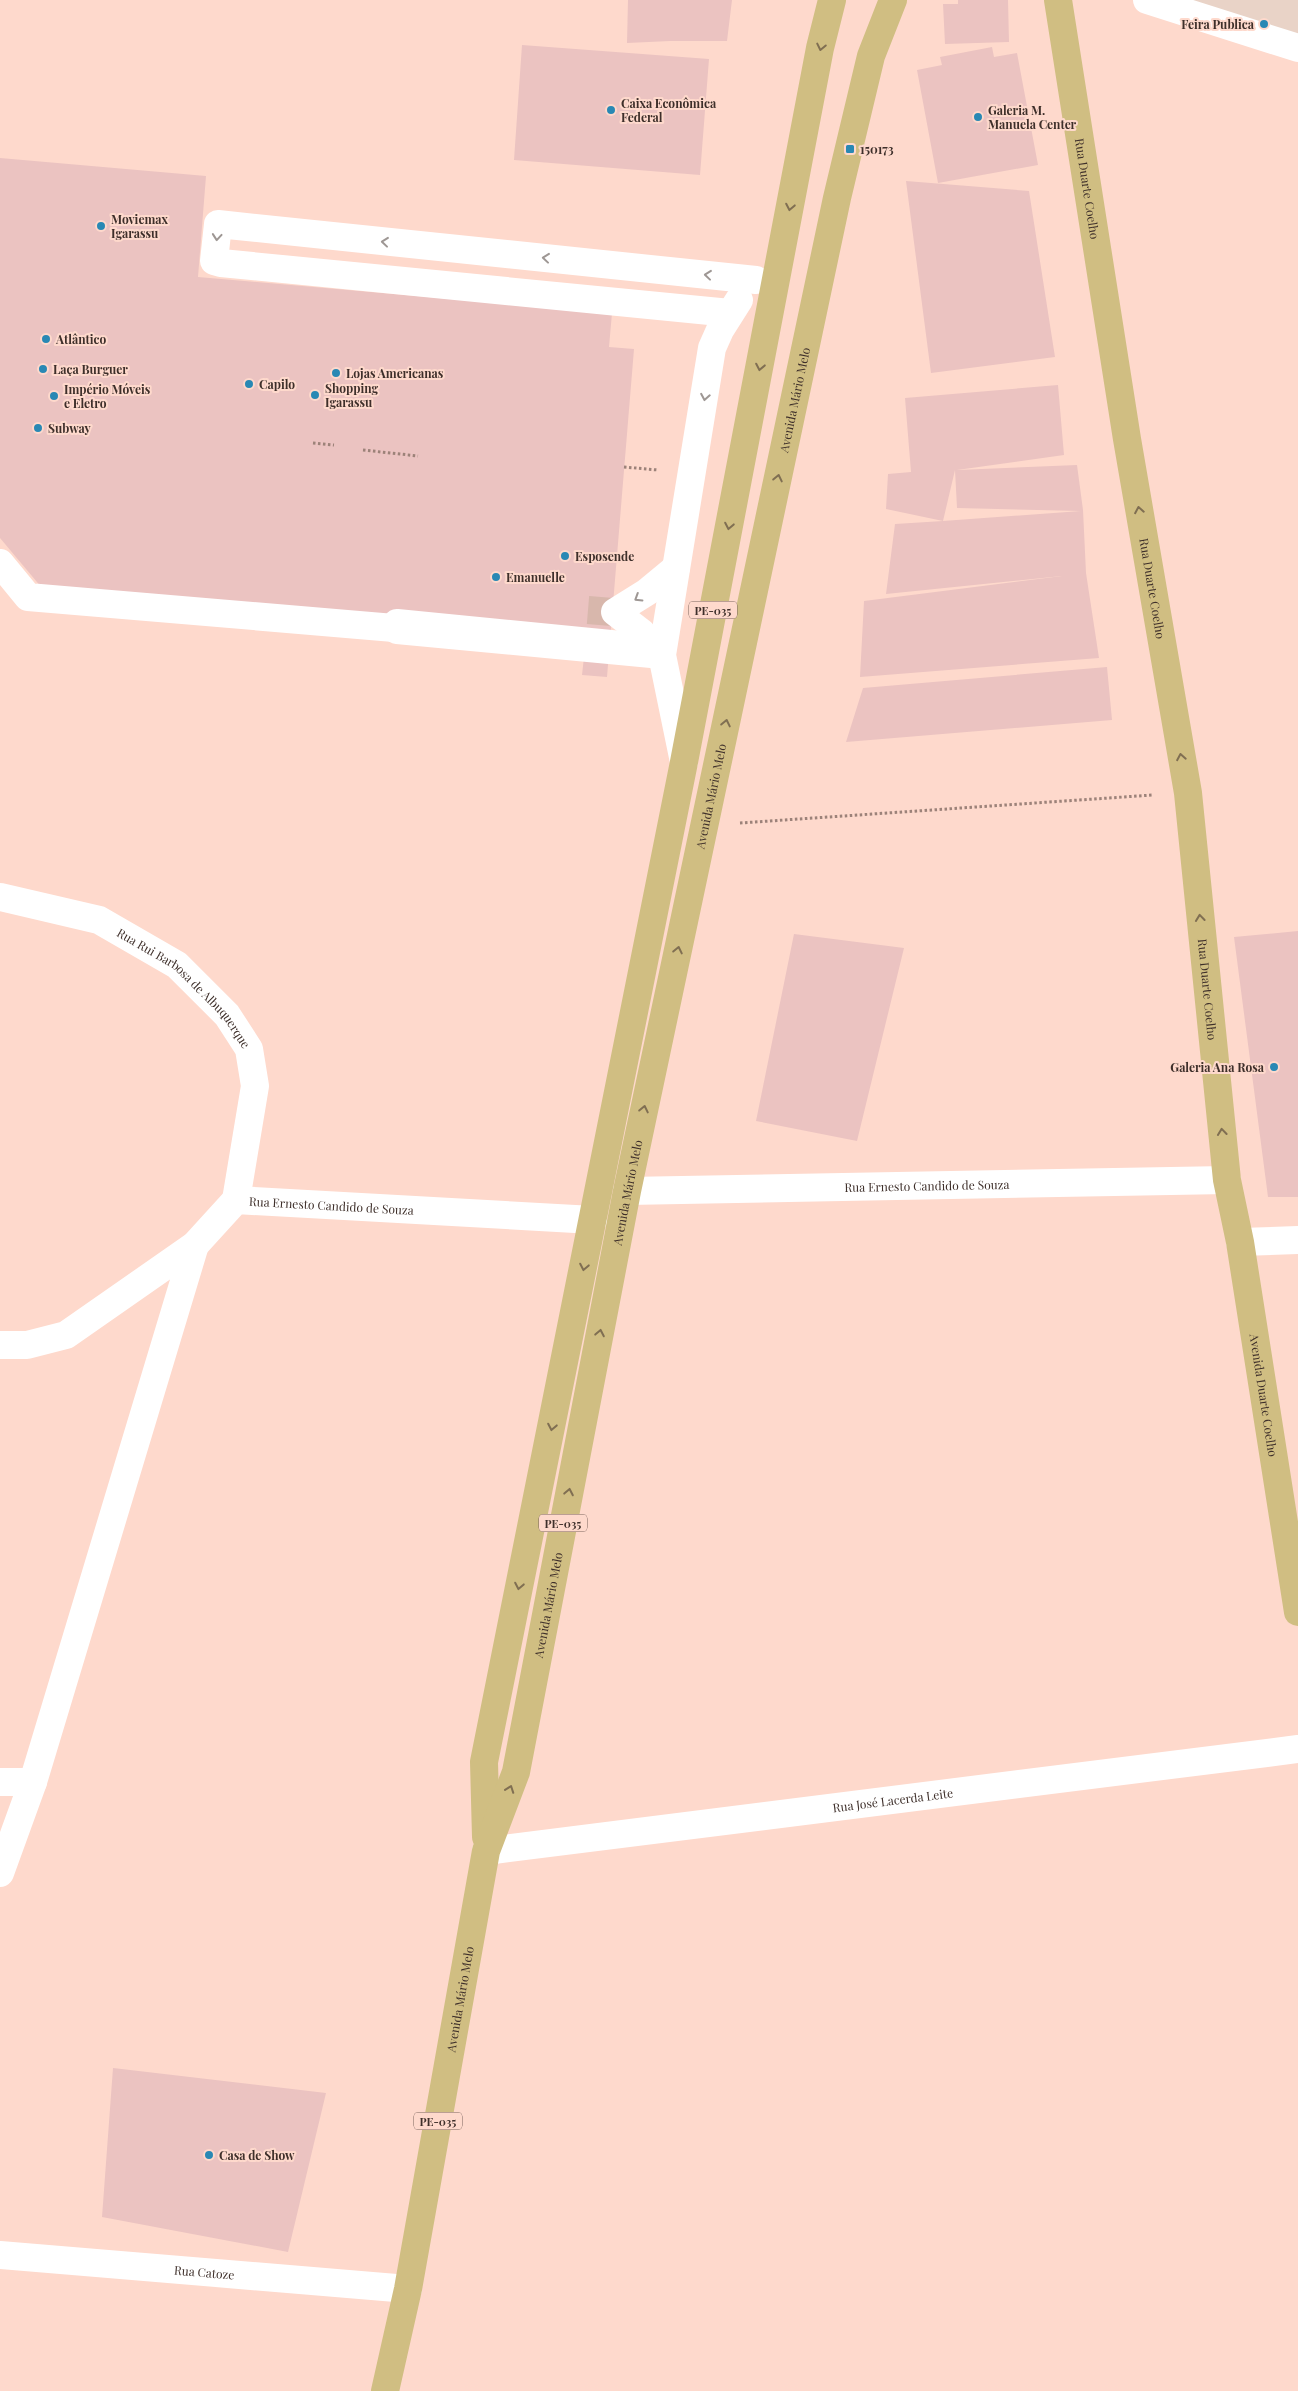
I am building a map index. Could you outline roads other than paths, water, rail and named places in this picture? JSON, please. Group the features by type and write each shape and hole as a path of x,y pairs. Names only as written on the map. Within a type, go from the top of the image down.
{"main road":[{"name":"PE-035","path":"486,1851 484,1762 684,762 820,48 832,0"},
{"name":"Avenida Mário Melo","path":"385,2391 408,2289 486,1851 516,1772 627,1191 837,198 871,56 893,0"},
{"name":"Rua Duarte Coelho","path":"1058,0 1127,439 1188,792 1227,1180"},
{"name":"Avenida Duarte Coelho","path":"1227,1180 1240,1242 1298,1612"}],"street":[{"path":"1147,0 1298,48"},
{"path":"730,313 221,263 214,261 218,224 756,280"},
{"path":"684,762 662,655 712,348 730,313 782,250"},
{"path":"0,563 28,597 394,628 397,623 610,643 645,649 662,655"},
{"path":"662,655 641,632 614,612 647,592 676,568"},
{"name":"Rua Rui Barbosa de Albuquerque","path":"0,897 99,920 177,965 226,1015 249,1049 255,1086 236,1200"},
{"name":"Rua Ernesto Candido de Souza","path":"627,1191 1227,1180"},
{"name":"Rua Ernesto Candido de Souza","path":"0,1344 27,1345 66,1334 195,1245 236,1200 593,1220"},
{"path":"1240,1242 1298,1240"},
{"path":"0,1873 33,1782 195,1245"},
{"name":"Rua José Lacerda Leite","path":"486,1851 1298,1749"},
{"path":"0,1782 33,1782"},
{"name":"Rua Catoze","path":"0,2255 408,2289"}],"tunnel":[{"path":"588,610 612,612"}],"place":[{"name":"Feira Publica","path":"1264,24"},
{"name":"Caixa Econômica Federal","path":"611,110"},
{"name":"Galeria M. Manuela Center","path":"978,117"},
{"name":"150173","path":"850,149"},
{"name":"Moviemax Igarassu","path":"101,226"},
{"name":"Atlântico","path":"46,339"},
{"name":"Laça Burguer","path":"43,369"},
{"name":"Lojas Americanas","path":"336,373"},
{"name":"Capilo","path":"249,384"},
{"name":"Shopping Igarassu","path":"315,395"},
{"name":"Império Móveis e Eletro","path":"54,396"},
{"name":"Subway","path":"38,428"},
{"name":"Esposende","path":"565,556"},
{"name":"Emanuelle","path":"496,577"},
{"name":"Galeria Ana Rosa","path":"1274,1067"},
{"name":"Casa de Show","path":"209,2155"}]}
